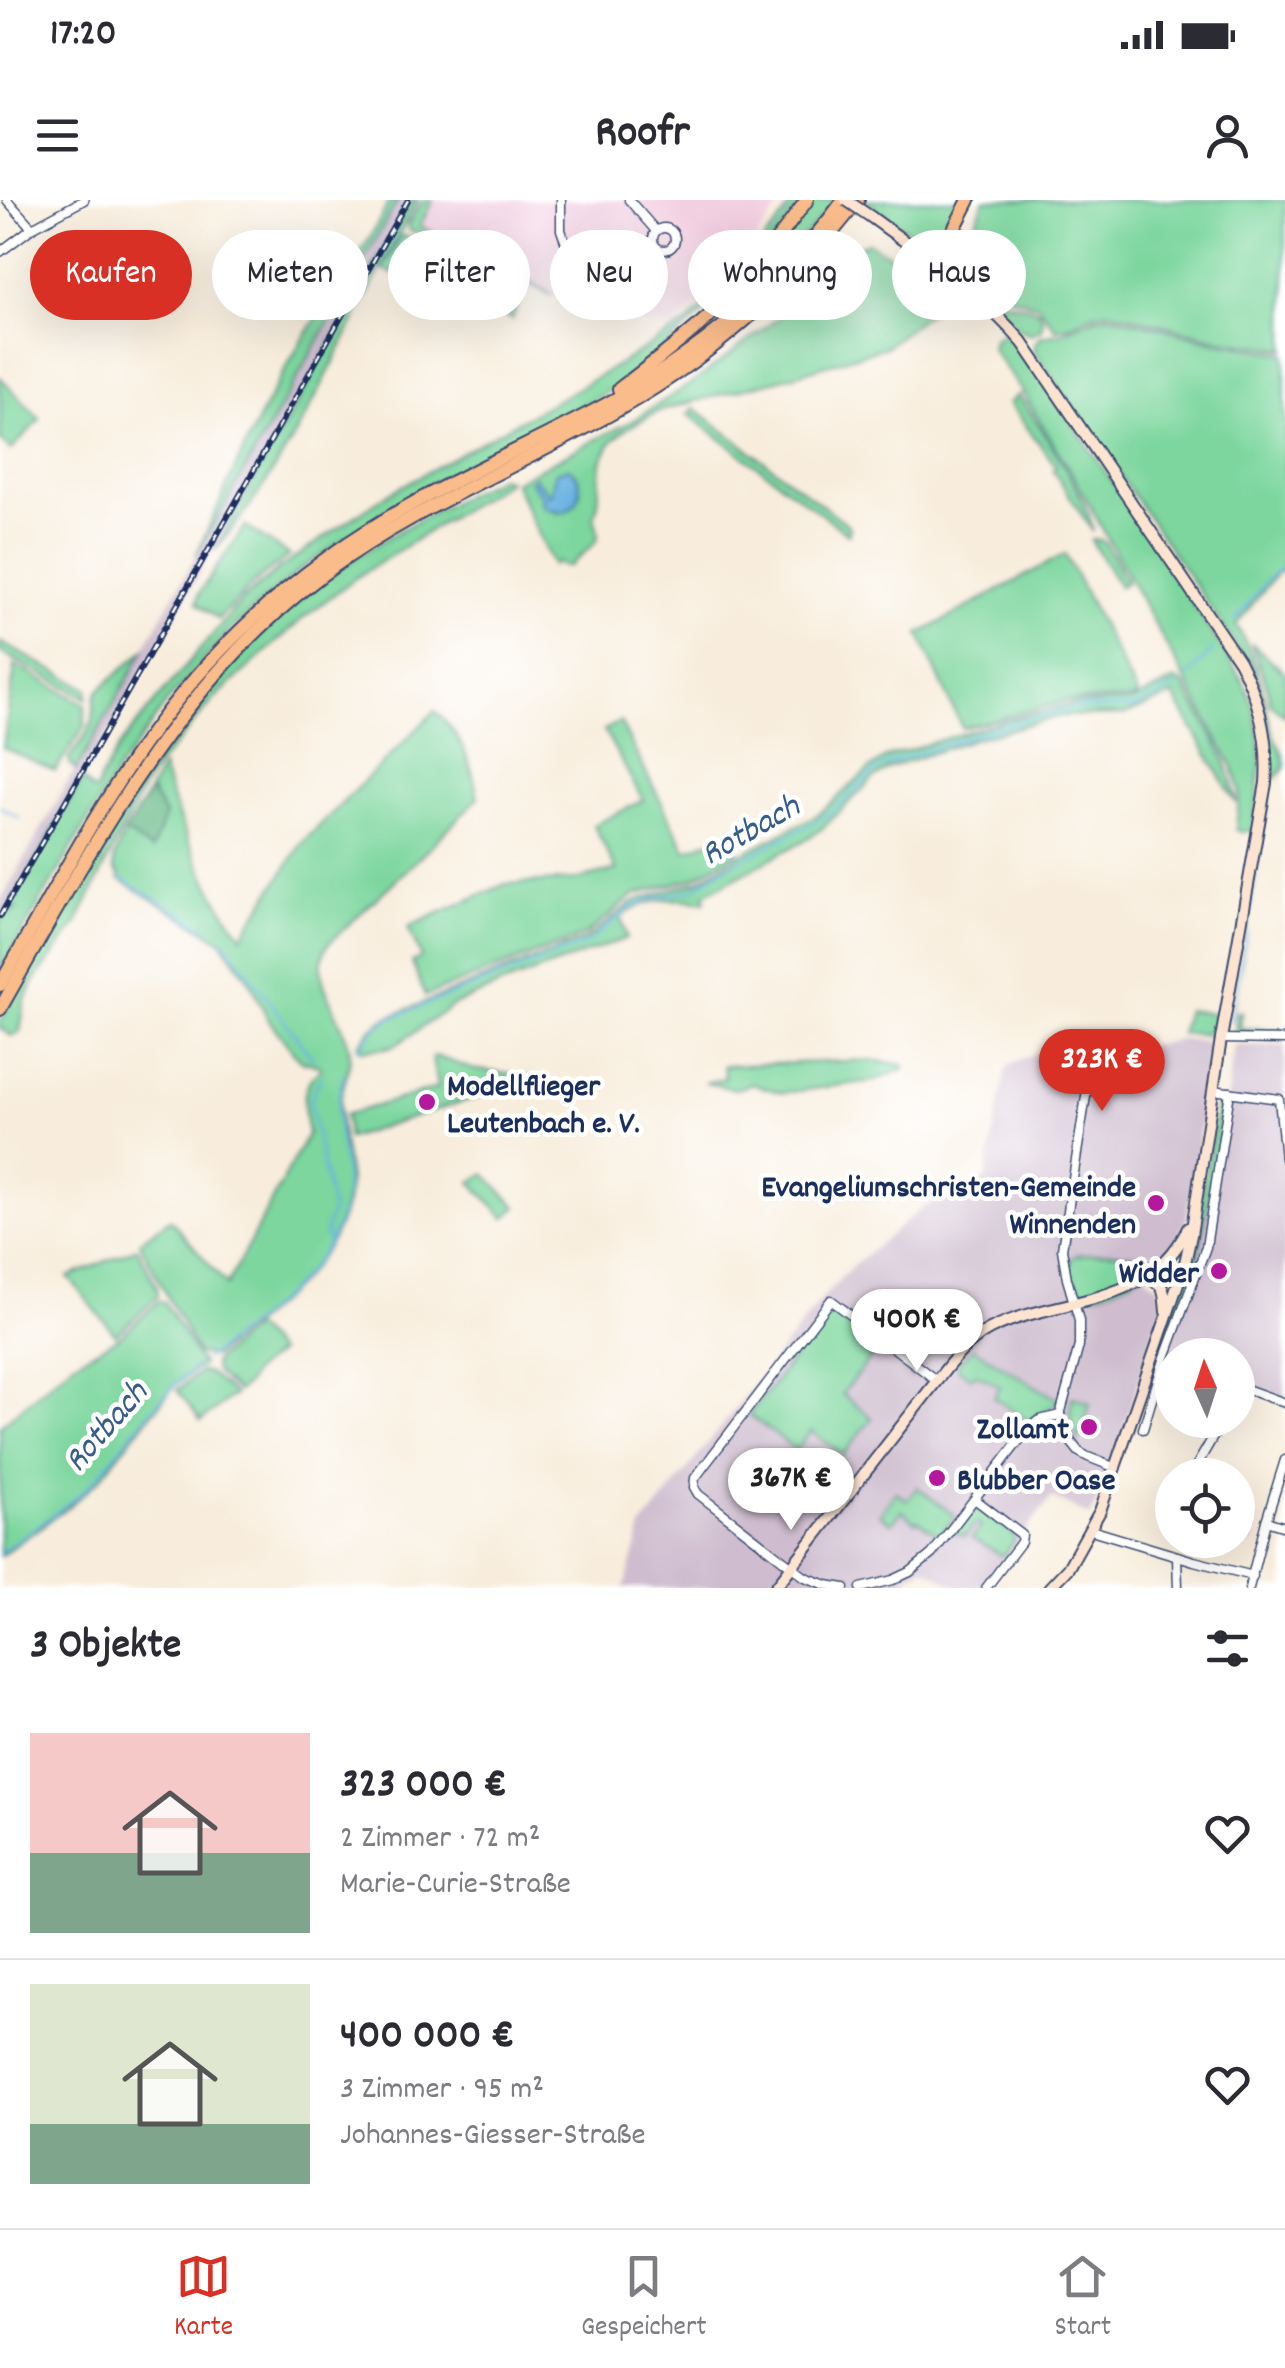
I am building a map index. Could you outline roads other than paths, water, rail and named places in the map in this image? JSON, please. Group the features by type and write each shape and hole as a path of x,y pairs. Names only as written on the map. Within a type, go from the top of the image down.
{"highway":[{"path":"607,404 616,391 725,301 757,266 806,200"},
{"path":"0,986 132,760 190,684 260,612 316,566 376,525 607,404 672,364 730,321 800,254 845,200"},
{"path":"0,1009 99,835 152,753 220,667 260,627 321,576 390,530 611,414 696,361 796,274 858,200"},
{"path":"950,230 969,200"},
{"path":"953,230 960,215"}],"main road":[{"path":"845,200 892,233"},
{"path":"1002,320 1023,343 1250,681 1264,726 1267,767 1185,1263 1116,1468 1091,1530 1058,1588"},
{"path":"775,1588 961,1350 990,1329 1145,1278 1177,1248 1196,1208"},
{"path":"1145,1278 1161,1286 1167,1318"},
{"path":"1050,1588 1068,1568"}],"street":[{"path":"7,200 32,228"},
{"path":"0,252 32,228 84,200"},
{"path":"561,200 562,230"},
{"path":"629,200 655,230"},
{"path":"1221,1039 1285,1040"},
{"path":"1090,1077 1062,1248 1079,1320 1079,1346 1060,1415 1079,1452 1116,1468"},
{"path":"1213,1090 1280,1099 1285,1160"},
{"path":"1176,1338 1206,1248 1230,1092"},
{"path":"846,1588 827,1587 791,1567 698,1494 694,1482 698,1472 831,1300 936,1382"},
{"path":"1255,1395 1285,1403"},
{"path":"1143,1429 1155,1397"},
{"path":"861,1588 893,1580 922,1564 1028,1429 1040,1420 1060,1415"},
{"path":"1249,1588 1285,1460"},
{"path":"976,1500 1022,1536 986,1588"},
{"path":"1266,1521 1285,1526"},
{"path":"1091,1530 1155,1549"},
{"path":"1177,1558 1178,1588"},
{"path":"1185,1558 1253,1576"}],"water":[{"path":"568,468 579,483 577,502 564,512 545,508 541,502 544,499 530,481 534,477 550,495 556,472"}],"waterway":[{"path":"1236,619 1285,564"},
{"path":"1187,678 1213,649"},
{"name":"Rotbach","path":"358,1050 375,1028 390,1018 580,946 632,907 691,890 719,871 828,815 876,770 889,763 1060,711 1134,708 1177,685"},
{"path":"1231,1021 1268,800"},
{"path":"0,807 20,818"},
{"path":"120,878 208,929"},
{"path":"223,939 313,1059"},
{"name":"Rotbach","path":"206,1359 297,1284 332,1237 342,1210 346,1182 338,1121 344,1074"},
{"path":"322,1076 310,1102 332,1211 326,1230 328,1242"},
{"name":"Rotbach","path":"0,1553 83,1491 155,1406 197,1366"}],"railway":[{"path":"0,916 408,200"}],"place":[{"name":"Modellflieger Leutenbach e. V.","path":"427,1102"},
{"name":"Evangeliumschristen-Gemeinde Winnenden","path":"1156,1203"},
{"name":"Widder","path":"1219,1271"},
{"name":"Zollamt","path":"1089,1427"},
{"name":"Blubber Oase","path":"937,1478"}]}
